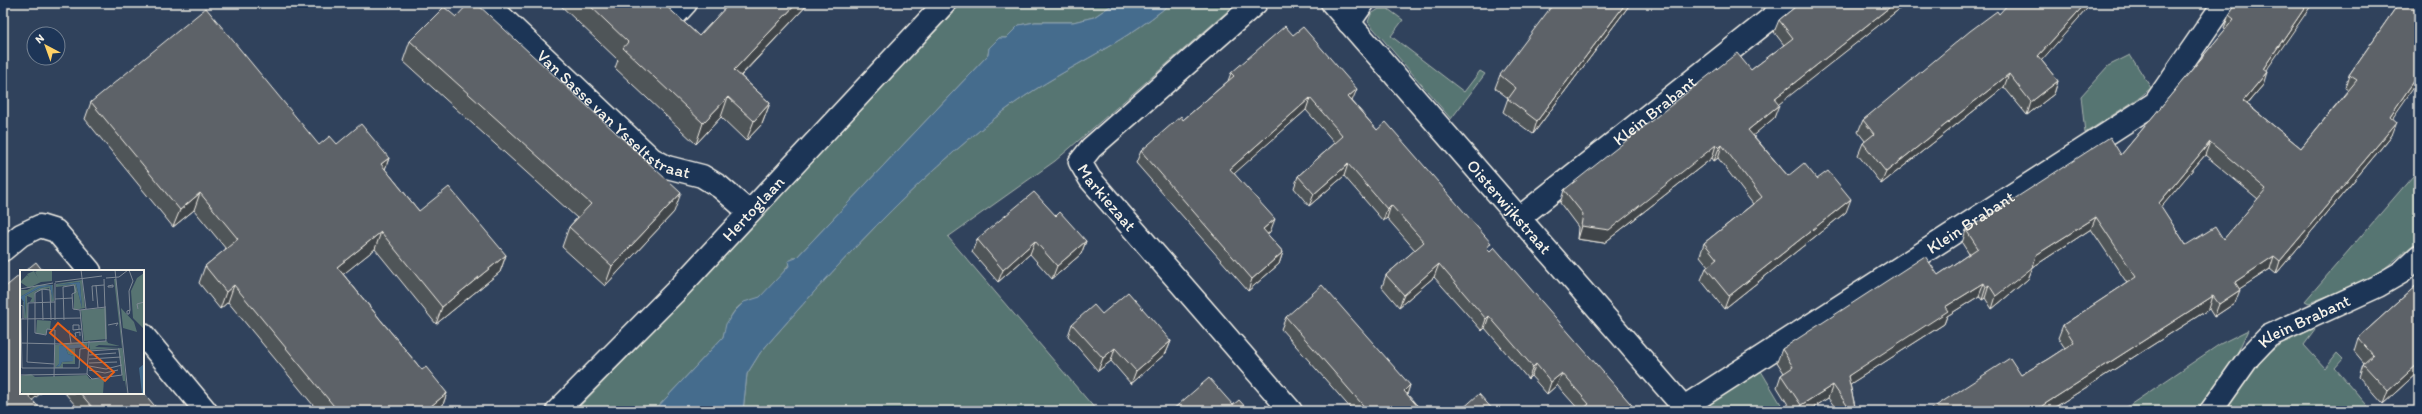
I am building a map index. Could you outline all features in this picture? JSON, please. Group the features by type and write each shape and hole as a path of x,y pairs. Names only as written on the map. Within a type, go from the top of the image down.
{"street":[{"name":"Van Sasse van Ysseltstraat","path":"487,3 652,159 667,168 702,176 720,187 749,212"},
{"name":"Hertoglaan","path":"557,411 676,291 945,3"},
{"name":"Markiezaat","path":"1256,3 1091,148 1080,162 1090,179 1291,411"},
{"name":"Oisterwijkstraat","path":"1332,3 1686,409"},
{"path":"1349,23 1363,3"},
{"name":"Klein Brabant","path":"1519,218 1790,3"},
{"name":"Klein Brabant","path":"1686,409 2155,103 2224,3"},
{"path":"3,250 21,235 40,226 56,230 89,270"},
{"name":"Klein Brabant","path":"2211,411 2249,357 2268,336 2378,286 2402,272 2419,256"},
{"path":"144,336 206,411"}],"green space":[{"path":"962,3 1115,3 1094,17 1073,22 1035,22 1019,25 1006,38 999,38 989,48 988,55 796,258 792,258 770,289 759,298 741,304 737,308 728,322 723,337 654,411 575,411 684,299"},
{"path":"1171,3 1237,3 1055,161 948,237 1097,411 743,411 747,374 760,353 846,257 907,195 938,166 1004,111 1046,83 1131,33"},
{"path":"1379,9 1388,9 1403,20 1391,36 1464,92 1480,71 1485,74 1451,119 1368,22 1371,14"},
{"path":"2130,55 2151,88 2139,98 2085,133 2081,96 2108,66"},
{"path":"2419,169 2419,240 2379,273 2356,285 2309,303 2305,301"},
{"path":"2313,327 2315,330 2304,345 2325,368 2337,353 2343,359 2335,368 2372,411 2225,411 2261,361 2282,343"},
{"path":"2248,330 2234,360 2198,411 2121,411 2220,344"},
{"path":"1761,371 1785,411 1710,411 1710,403"}],"water":[{"path":"1115,3 1171,3 1131,33 1046,83 1004,111 938,166 907,195 846,257 760,353 747,374 743,411 654,411 723,337 726,324 734,312 744,302 760,297 789,266 788,261 796,258 988,55 989,48 999,38 1006,38 1019,25 1035,22 1073,22 1094,17"}],"building":[{"path":"469,3 476,3 681,193 612,266 569,227 591,204 410,41 444,7 456,17"},
{"path":"587,3 663,3 699,36 730,3 797,3 734,70 770,103 754,121 728,97 703,123 623,48 628,42"},
{"path":"1554,3 1626,3 1537,121 1508,99 1516,88 1500,75"},
{"path":"1800,3 1895,3 1774,99 1779,105 1748,130 1788,176 1804,163 1817,179 1828,171 1851,199 1729,296 1706,268 1717,259 1704,243 1762,197 1722,145 1719,148 1716,145 1609,230 1581,226 1583,214 1564,190 1737,53 1751,70 1793,38 1779,20"},
{"path":"2009,3 2086,3 2038,56 2058,81 2031,102 2009,74 1886,172 1863,143 1874,134 1863,120 1970,31 1997,11 1999,14"},
{"path":"2237,3 2308,3 2263,69 2267,72 2243,101 2301,148 2357,80 2349,75 2399,3 2419,3 2419,74 2390,116 2397,122 2280,261 2274,256 2235,282 2240,290 2219,304 2213,296 2034,411 1928,411 2010,358 2021,375 2048,359 2074,342 2063,325 2136,277 2096,217 2036,255 2033,267 1996,296 1989,285 1986,287 1984,283 1945,307 1948,311 1848,376 1856,411 1851,411 1833,385 1801,405 1781,375 1793,367 1782,349 1925,256 1938,275 1978,248 1966,230 2110,137 2121,155 2234,19 2229,15","holes":["2210,142 2266,189 2223,240 2215,227 2186,245 2159,203"]},
{"path":"206,8 319,145 330,136 337,144 361,124 389,158 381,164 419,211 449,187 506,255 442,307 381,232 337,267 422,370 426,367 447,393 425,411 338,411 234,285 226,292 205,266 238,239 200,193 180,210 91,102"},
{"path":"1285,26 1293,35 1303,27 1357,89 1348,97 1377,130 1386,122 1491,243 1487,248 1490,251 1494,247 1637,411 1581,411 1589,404 1562,373 1551,382 1536,364 1533,367 1489,316 1486,319 1439,264 1404,295 1386,275 1424,242 1391,205 1387,209 1348,164 1314,194 1298,176 1343,136 1310,98 1230,169 1275,219 1263,229 1283,252 1252,279 1141,151 1181,116 1183,120 1234,76 1231,73"},
{"path":"1034,192 1056,216 1060,212 1086,241 1057,266 1035,241 1003,270 977,239"},
{"path":"36,262 42,270 26,270"},
{"path":"20,275 20,394 30,394 28,395 42,411 3,411 3,289"},
{"path":"2419,283 2419,363 2388,391 2363,364 2373,355 2358,338"},
{"path":"1322,285 1410,385 1404,391 1422,411 1368,411 1286,317"},
{"path":"1128,292 1171,341 1136,371 1115,348 1103,358 1072,324 1094,305 1102,314"},
{"path":"1209,378 1233,405 1239,400 1249,411 1171,411"},
{"path":"144,393 159,411 87,411 92,407 81,394"},
{"path":"1479,394 1494,411 1460,411"}]}
